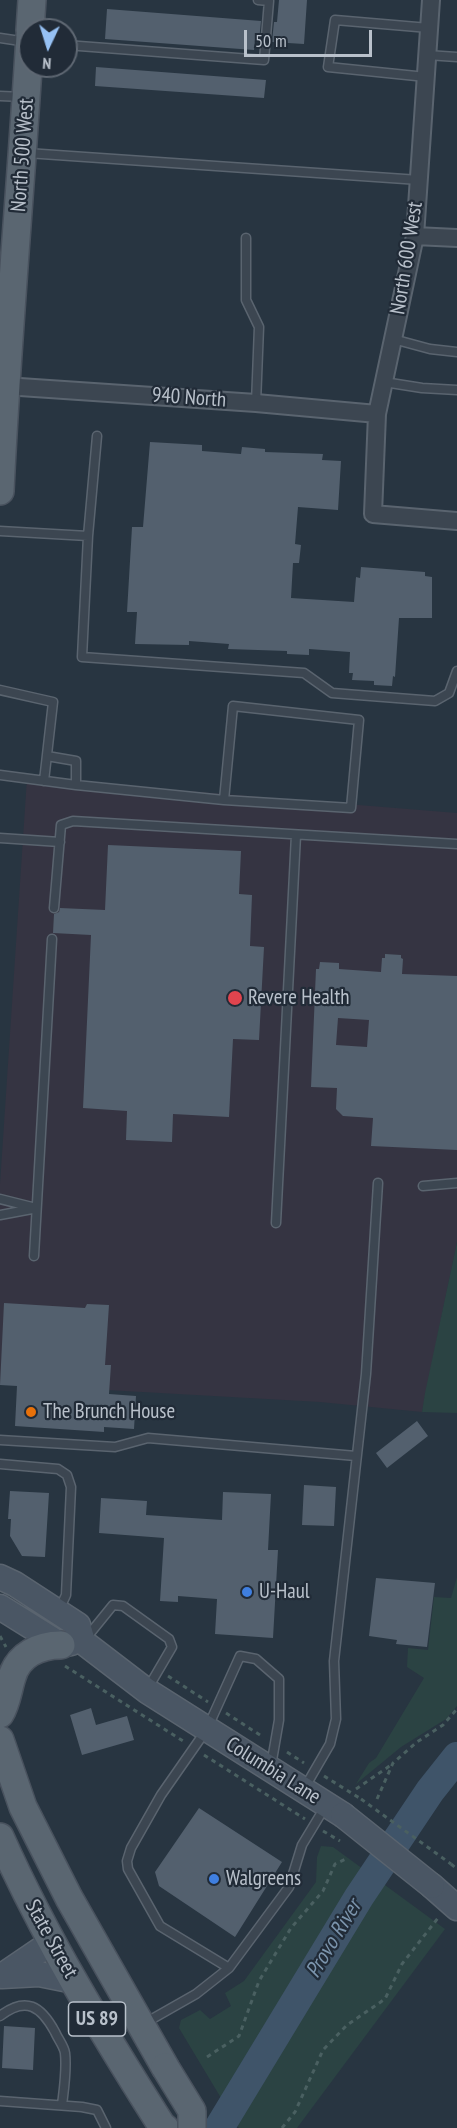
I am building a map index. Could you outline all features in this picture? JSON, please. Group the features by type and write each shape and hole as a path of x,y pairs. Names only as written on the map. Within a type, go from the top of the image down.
{"main road":[{"path":"31,18 32,0"},
{"name":"North 500 West","path":"0,490 3,386 28,78"},
{"name":"Columbia Lane","path":"0,1577 78,1625 68,1650"},
{"name":"Columbia Lane","path":"0,1607 68,1650 152,1681 206,1728 271,1770 309,1780 328,1815 432,1886 454,1905"},
{"path":"0,1714 17,1664 37,1649 47,1645 68,1650"},
{"name":"State Street","path":"0,1740 23,1807 69,1899 192,2111 192,2128"},
{"name":"State Street","path":"0,1837 17,1875 74,1981 142,2095 165,2128"},
{"path":"1,1977 52,1942 63,1940 90,1961 104,1960"},
{"path":"1,1977 39,1974 74,1981"}],"street":[{"name":"North 600 West","path":"431,0 415,236 377,414 373,514 457,521"},
{"path":"415,236 457,238"},
{"name":"940 North","path":"3,386 256,403 377,414"}],"lane":[{"path":"78,46 264,60 269,1 258,0"},
{"path":"426,77 328,67 335,20 429,28"},
{"path":"0,38 18,40"},
{"path":"427,55 457,57"},
{"path":"0,96 27,98"},
{"path":"23,152 419,180"},
{"path":"246,238 246,300 260,327 256,403"},
{"path":"393,339 430,349 457,352"},
{"path":"384,382 422,388 457,390"},
{"path":"97,436 88,537 82,657 304,673 332,693 435,701 449,693 457,671"},
{"path":"0,531 88,537"},
{"path":"0,690 53,702 44,781"},
{"path":"0,775 224,800 351,808 358,720 233,706 224,800"},
{"path":"47,756 76,761 76,785"},
{"path":"54,908 61,825 72,821 457,844"},
{"path":"276,1223 296,835"},
{"path":"0,838 60,842"},
{"path":"34,1256 52,939"},
{"path":"309,1780 330,1744 336,1719 334,1661 366,1374 378,1183"},
{"path":"423,1186 457,1183"},
{"path":"0,1199 36,1208"},
{"path":"0,1215 36,1208"},
{"path":"0,1440 115,1447 148,1438 356,1456"},
{"path":"0,1464 58,1469 68,1475 70,1487 66,1595 58,1612"},
{"path":"68,1650 113,1605 123,1606 169,1639 172,1647 152,1681"},
{"path":"230,1968 160,1926 128,1869 127,1861 131,1848 160,1795 206,1728 240,1656 256,1659 279,1679 279,1720 271,1770"},
{"path":"142,2025 196,1994 230,1968 289,1887 302,1845 328,1815"},
{"path":"0,2016 18,2006 28,2005 46,2016 64,2051 62,2105"},
{"path":"0,2101 82,2106 97,2110 106,2128"}],"path":[{"path":"0,1636 9,1651"},
{"path":"68,1650 206,1728 274,1744 309,1780 361,1799 457,1869"},
{"path":"152,1681 206,1728 328,1815 339,1841"},
{"path":"356,1790 417,1742 443,1725 457,1709"},
{"path":"377,1799 393,1763"},
{"path":"207,2057 239,2036 260,1981 291,1928 323,1891 335,1864 348,1858"},
{"path":"282,2128 295,2112 323,2050 347,2025 385,1999 402,1964 454,1905"}],"shaded area":[{"name":"Revere Health","path":"27,778 457,813 457,1242 422,1412 320,1402 0,1384 0,1184"}],"green space":[{"path":"457,1242 457,1413 422,1412 425,1393"},
{"path":"457,1577 457,1706 446,1719 401,1747 356,1784 369,1763 376,1758 424,1678 407,1667 408,1648 428,1650 434,1597 451,1598"},
{"path":"321,1846 333,1847 445,1929 297,2128 239,2128 179,2028 181,2020 200,2010 210,2019 231,2006 225,1993 244,1981 316,1882 317,1857"}],"building":[{"path":"279,0 307,0 304,44 272,42"},
{"path":"107,9 261,21 259,41 255,40 254,50 105,39"},
{"path":"96,67 266,80 264,98 95,86"},
{"path":"150,442 202,445 202,451 241,454 242,447 265,449 265,452 323,454 322,460 341,461 338,510 298,507 295,544 301,545 299,563 293,563 291,598 354,602 356,577 360,578 361,567 425,572 425,576 432,577 432,618 399,618 395,677 393,676 392,686 374,685 374,681 352,680 353,673 349,673 350,652 309,649 309,655 287,654 287,651 228,649 229,644 189,641 189,645 135,644 137,612 127,612 132,527 143,527"},
{"path":"108,845 241,851 239,894 252,895 250,946 264,947 259,1040 233,1039 229,1117 173,1114 172,1142 126,1140 127,1111 83,1108 91,935 53,933 54,914 59,912 60,908 105,910"},
{"path":"385,954 401,955 402,974 457,976 457,1150 371,1146 373,1118 343,1116 336,1109 337,1088 311,1087 316,969 319,969 320,962 339,963 339,969 381,972 382,958 385,958","holes":["338,1018 369,1020 367,1047 336,1045"]},
{"path":"4,1303 85,1308 87,1304 109,1305 105,1365 111,1365 109,1394 136,1396 134,1429 104,1427 104,1432 15,1426 17,1386 0,1385"},
{"path":"417,1421 428,1436 387,1468 376,1453"},
{"path":"304,1485 336,1487 334,1526 302,1525"},
{"path":"10,1491 49,1493 45,1557 22,1556 10,1536 11,1519 8,1519"},
{"path":"223,1492 271,1494 268,1550 278,1550 273,1638 215,1634 217,1599 178,1596 178,1602 160,1601 164,1538 99,1533 101,1498 147,1501 146,1515 222,1520"},
{"path":"376,1578 435,1583 427,1647 396,1644 397,1640 369,1636"},
{"path":"91,1708 96,1725 127,1716 134,1740 82,1755 70,1715"},
{"name":"Walgreens","path":"199,1808 282,1862 235,1937 159,1886 155,1872"},
{"path":"4,2026 35,2028 33,2070 2,2068"}],"waterway":[{"name":"Provo River","path":"219,2128 359,1897 430,1791 457,1757"}],"place":[{"name":"Revere Health","path":"235,998"},
{"name":"The Brunch House","path":"31,1412"},
{"name":"U-Haul","path":"247,1592"},
{"name":"Walgreens","path":"214,1879"}]}
